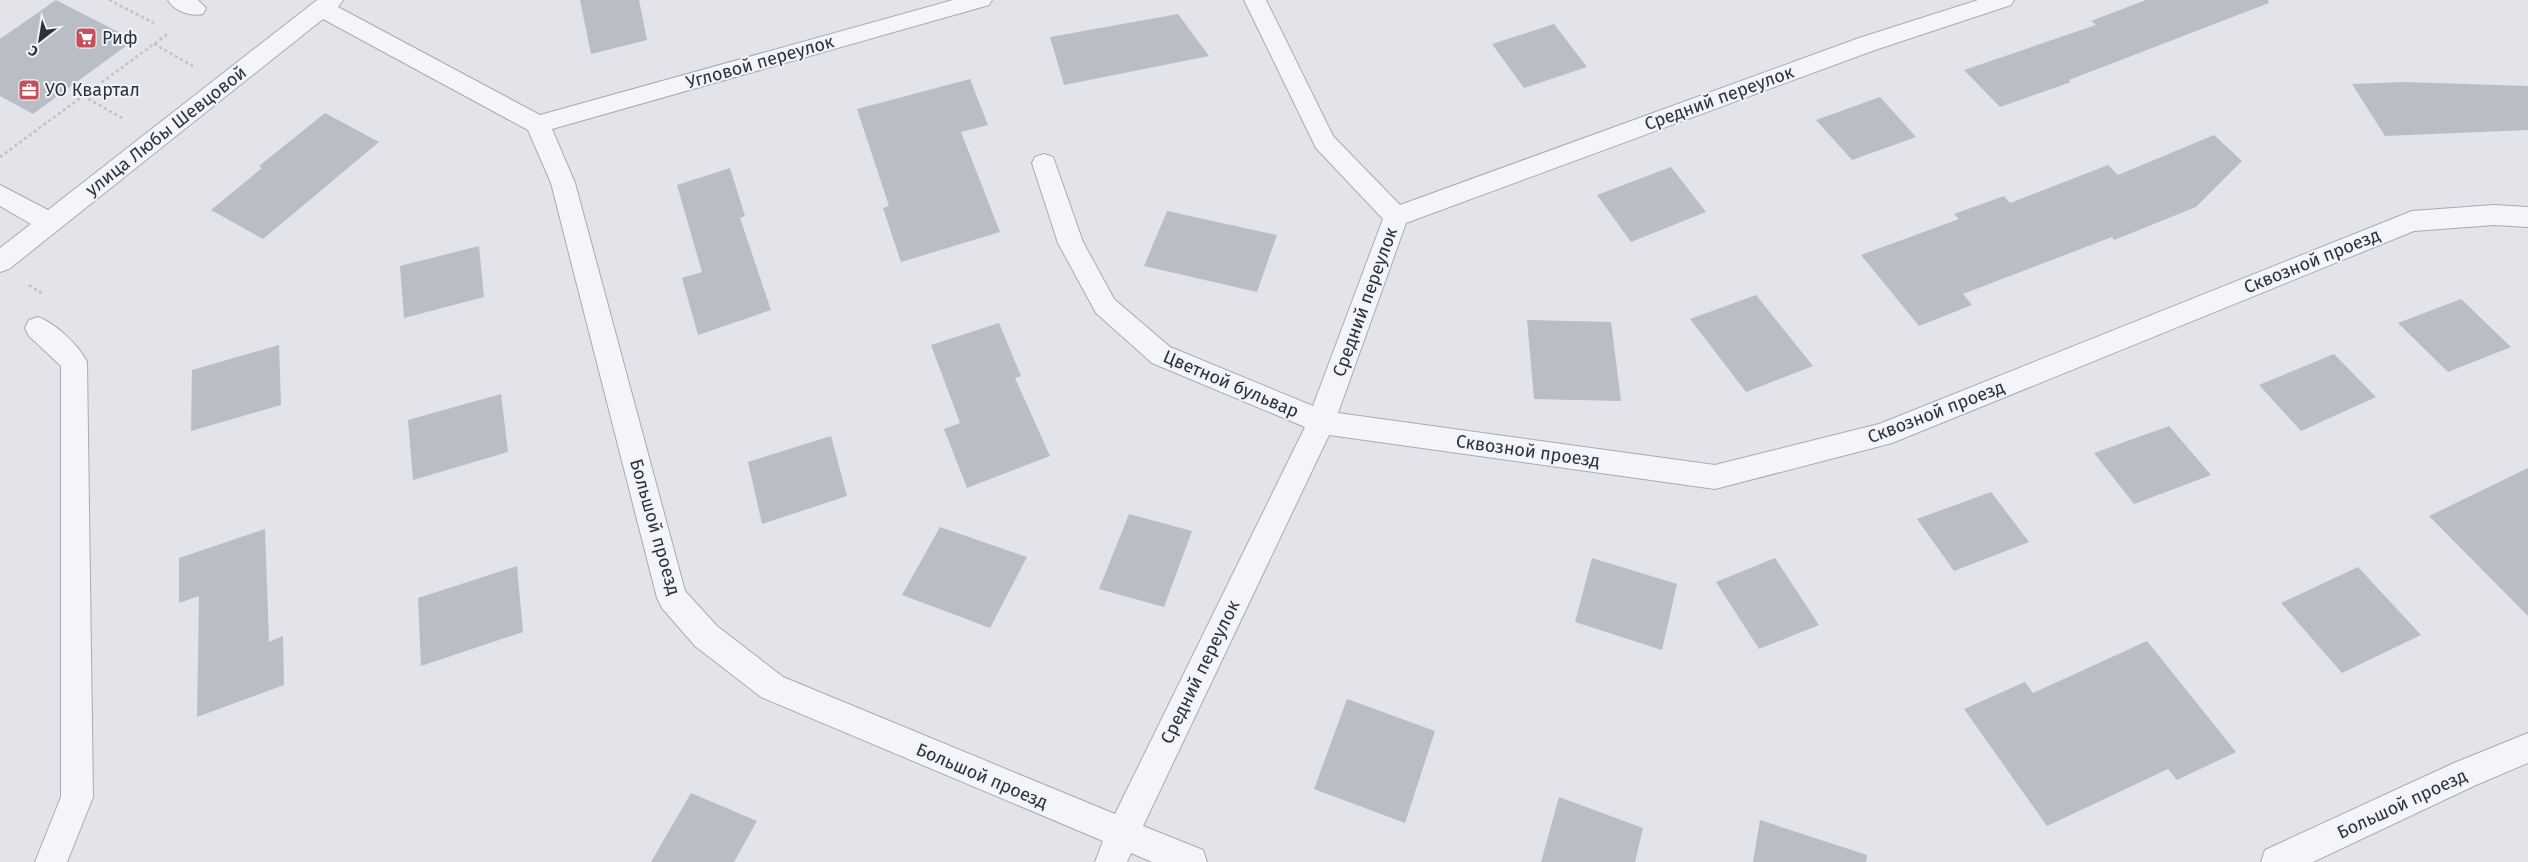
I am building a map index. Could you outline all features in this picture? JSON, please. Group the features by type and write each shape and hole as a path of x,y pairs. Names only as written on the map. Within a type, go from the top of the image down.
{"street":[{"name":"Угловой переулок","path":"538,124 981,0"},
{"path":"1255,0 1324,142 1396,218"},
{"name":"Средний переулок","path":"1111,862 1122,835 1321,422 1396,218 1867,44 2003,0"},
{"path":"327,4 538,124"},
{"name":"улица Любы Шевцовой","path":"0,262 327,4"},
{"name":"Большой проезд","path":"538,124 563,182 672,598 706,636 772,687 1122,835 1191,862"},
{"name":"Цветной бульвар","path":"1044,163 1071,243 1104,306 1160,355 1321,422"},
{"path":"0,194 50,223"},
{"name":"Сквозной проезд","path":"1321,422 1715,477 1882,435 2412,221 2494,215 2528,217"},
{"path":"38,328 74,362 77,797 51,862"},
{"name":"Большой проезд","path":"2277,862 2465,774 2528,748"}],"path":[{"path":"109,0 155,24"},
{"path":"0,157 171,32 163,28"},
{"path":"154,44 196,68"},
{"path":"83,96 127,121"},
{"path":"27,283 47,296"}],"building":[{"path":"56,0 134,40 33,114 0,96 0,39"},
{"path":"580,0 639,0 647,40 591,54"},
{"path":"2146,0 2268,0 2269,3 2069,80 2071,82 2000,107 1964,70 2096,25 2091,21"},
{"path":"1178,14 1209,56 1064,85 1050,37"},
{"path":"1554,24 1587,67 1524,88 1492,44"},
{"path":"970,79 988,125 961,132 1000,232 901,262 883,208 889,206 857,109"},
{"path":"2403,82 2528,86 2528,130 2385,136 2352,84"},
{"path":"1880,97 1916,137 1852,160 1816,120"},
{"path":"325,113 379,142 263,239 211,210 262,168 259,166"},
{"path":"2214,135 2242,161 2196,207 2114,240 2112,237 1963,294 1972,305 1919,326 1861,255 1959,219 1954,214 2004,196 2010,203 2108,165 2118,175"},
{"path":"1671,167 1706,212 1631,242 1597,195"},
{"path":"730,168 745,216 740,218 771,310 698,335 682,278 702,272 677,185"},
{"path":"1167,211 1277,235 1257,292 1144,266"},
{"path":"479,246 484,297 404,318 400,266"},
{"path":"1756,295 1813,366 1746,392 1690,319"},
{"path":"2461,299 2511,347 2448,372 2398,323"},
{"path":"1527,320 1611,322 1621,401 1534,399"},
{"path":"999,323 1021,376 1015,378 1050,456 967,488 944,429 960,423 931,345"},
{"path":"279,345 281,405 191,431 192,370"},
{"path":"2334,354 2376,397 2301,431 2259,385"},
{"path":"501,394 508,452 413,480 408,420"},
{"path":"2169,426 2211,475 2134,504 2094,453"},
{"path":"831,436 847,496 762,524 748,462"},
{"path":"2528,468 2528,616 2429,516"},
{"path":"1991,492 2029,542 1954,571 1917,519"},
{"path":"1129,514 1192,531 1164,607 1099,589"},
{"path":"940,527 1027,557 990,628 902,595"},
{"path":"265,529 269,642 283,636 284,685 197,717 199,596 179,603 179,558"},
{"path":"1592,558 1677,584 1662,650 1575,622"},
{"path":"1775,558 1819,625 1759,649 1716,582"},
{"path":"517,566 523,632 421,666 418,598"},
{"path":"2358,567 2421,635 2342,673 2281,603"},
{"path":"2147,641 2236,752 2177,780 2168,769 2047,826 1964,709 2025,682 2033,693"},
{"path":"1347,699 1435,731 1405,823 1314,789"},
{"path":"691,793 757,821 734,862 651,862"},
{"path":"1559,797 1643,828 1635,862 1541,862"},
{"path":"1760,820 1867,855 1866,862 1753,862"}],"place":[{"name":"Риф","path":"86,38"},
{"name":"УО Квартал","path":"29,90"}]}
